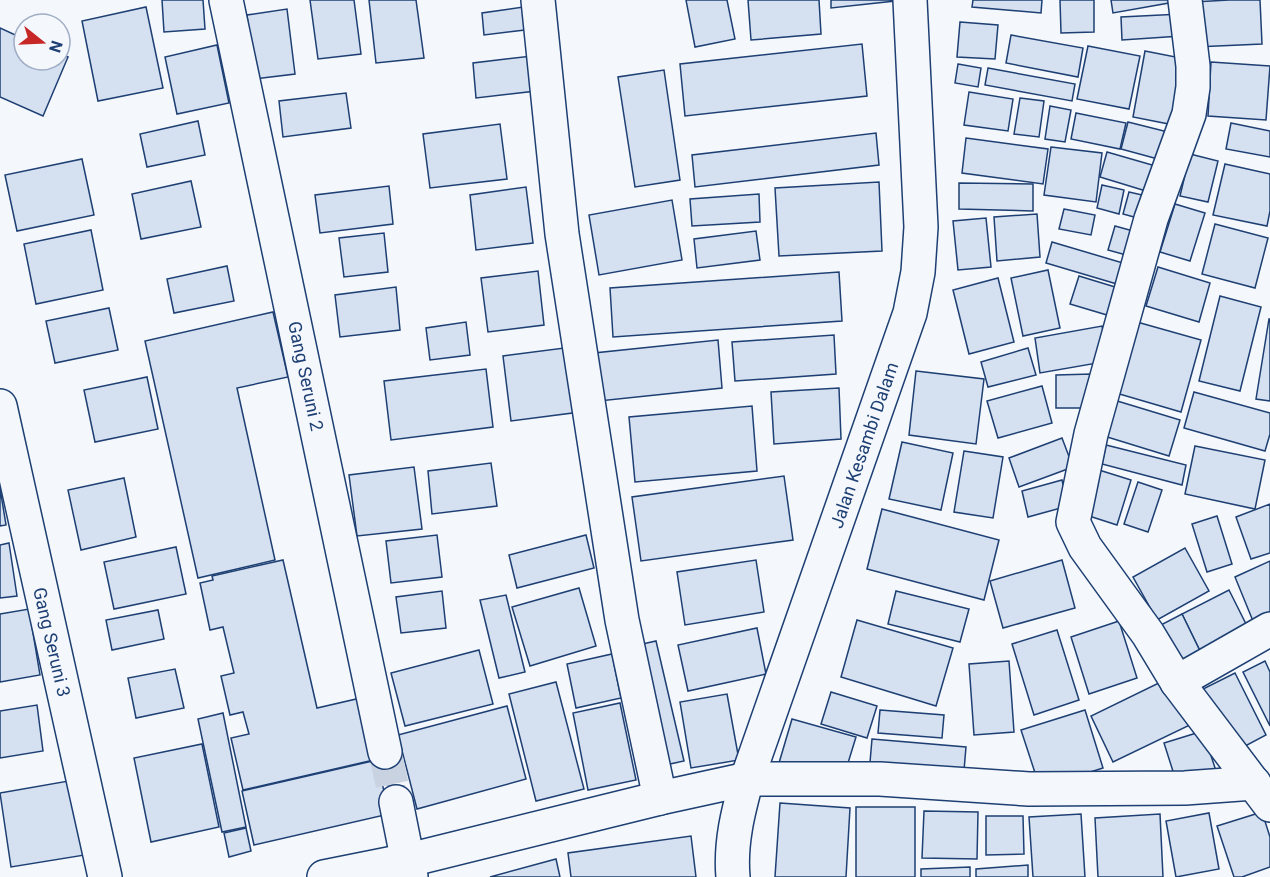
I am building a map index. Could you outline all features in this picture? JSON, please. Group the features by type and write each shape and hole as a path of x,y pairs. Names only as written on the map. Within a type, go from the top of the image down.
{"street":[{"name":"Gang Seruni 2","path":"225,0 385,752"},
{"path":"537,0 562,234 622,620 660,798"},
{"name":"Jalan Kesambi Dalam","path":"733,877 735,823 747,779 910,313 918,272 921,227 910,0"},
{"path":"1185,0 1193,66 1189,114 1144,241 1091,434 1073,522 1085,547 1148,634 1177,682 1262,794"},
{"name":"Gang Seruni 3","path":"0,406 105,877"},
{"path":"1177,682 1270,629"},
{"path":"324,877 410,869 660,798 747,779 880,779 1029,789 1185,788 1262,794"},
{"path":"396,802 410,869"}],"building":[{"path":"162,0 203,0 205,29 164,32"},
{"path":"310,0 354,0 361,54 318,59"},
{"path":"369,0 416,0 424,58 376,63"},
{"path":"686,0 727,0 735,39 695,47"},
{"path":"748,0 819,0 821,34 751,40"},
{"path":"831,0 895,0 895,1 831,8"},
{"path":"973,0 1042,0 1041,13 972,7"},
{"path":"1060,0 1094,0 1094,32 1061,33"},
{"path":"1111,0 1180,0 1180,1 1113,13"},
{"path":"1260,0 1262,44 1195,47 1193,2"},
{"path":"530,6 533,29 484,35 482,13"},
{"path":"146,7 163,88 98,101 82,21"},
{"path":"287,9 295,74 254,79 247,15"},
{"path":"1181,14 1181,36 1122,40 1121,17"},
{"path":"960,22 998,25 995,59 957,57"},
{"path":"0,28 12,34 12,72 62,72 43,116 0,97"},
{"path":"1011,35 1083,48 1078,77 1006,63"},
{"path":"862,44 867,96 685,116 680,64"},
{"path":"217,45 229,103 177,114 165,57"},
{"path":"1088,46 1140,56 1129,109 1077,99"},
{"path":"1145,51 1191,60 1179,126 1133,117"},
{"path":"532,56 536,91 476,98 473,63"},
{"path":"1211,62 1270,66 1266,120 1208,116"},
{"path":"958,64 981,68 978,87 955,83"},
{"path":"988,68 1075,84 1072,101 985,85"},
{"path":"664,70 680,180 635,187 618,77"},
{"path":"969,92 1013,99 1008,131 964,125"},
{"path":"346,93 351,128 283,137 279,101"},
{"path":"1020,98 1044,101 1039,137 1014,134"},
{"path":"1050,106 1071,110 1065,142 1045,139"},
{"path":"1076,113 1126,123 1120,149 1071,139"},
{"path":"198,121 205,155 147,167 140,134"},
{"path":"1128,122 1176,134 1169,162 1121,149"},
{"path":"1231,123 1270,131 1270,157 1226,149"},
{"path":"500,124 507,179 430,188 423,134"},
{"path":"876,133 879,165 695,187 692,155"},
{"path":"966,138 1048,149 1043,184 962,173"},
{"path":"1051,147 1102,153 1096,202 1044,195"},
{"path":"1107,152 1166,169 1159,195 1100,177"},
{"path":"1190,154 1218,161 1208,202 1180,196"},
{"path":"82,159 94,215 17,231 5,175"},
{"path":"1225,164 1270,174 1270,211 1267,226 1213,215"},
{"path":"191,181 201,227 141,239 132,194"},
{"path":"879,182 882,251 779,256 775,188"},
{"path":"959,183 1033,184 1033,211 959,209"},
{"path":"1102,185 1124,190 1119,214 1097,208"},
{"path":"389,186 393,224 320,233 315,195"},
{"path":"526,187 533,243 476,250 470,195"},
{"path":"1129,192 1151,197 1145,220 1123,214"},
{"path":"759,194 760,222 692,226 690,199"},
{"path":"672,200 682,260 599,275 589,215"},
{"path":"1175,204 1205,213 1190,261 1160,252"},
{"path":"1064,209 1095,215 1091,235 1059,229"},
{"path":"1037,214 1040,257 997,261 994,217"},
{"path":"986,218 991,267 958,270 953,221"},
{"path":"1215,224 1268,238 1255,288 1202,274"},
{"path":"1115,226 1144,234 1137,258 1108,250"},
{"path":"91,230 103,290 36,304 24,244"},
{"path":"756,231 760,260 697,268 694,239"},
{"path":"384,233 388,272 344,277 339,238"},
{"path":"1052,242 1133,266 1127,287 1046,263"},
{"path":"227,266 234,301 174,313 167,279"},
{"path":"1158,267 1210,283 1199,322 1146,306"},
{"path":"1048,270 1060,328 1023,336 1011,278"},
{"path":"538,271 544,325 488,332 481,278"},
{"path":"839,272 842,321 613,337 610,288"},
{"path":"1079,276 1125,290 1117,318 1070,304"},
{"path":"998,278 1014,342 969,354 953,290"},
{"path":"396,287 400,330 340,337 335,295"},
{"path":"1220,296 1261,307 1240,391 1199,381"},
{"path":"109,308 118,350 55,363 46,321"},
{"path":"273,312 288,377 237,388 275,560 198,578 145,341"},
{"path":"1270,319 1270,401 1256,399"},
{"path":"466,322 470,355 430,360 426,328"},
{"path":"1137,322 1201,340 1181,412 1116,393"},
{"path":"1102,326 1109,361 1040,373 1035,338"},
{"path":"834,335 836,374 735,381 732,342"},
{"path":"718,340 722,388 599,401 594,353"},
{"path":"572,347 580,412 511,421 503,356"},
{"path":"1028,348 1036,375 988,387 981,362"},
{"path":"486,369 493,427 391,440 384,381"},
{"path":"916,371 984,379 976,444 909,435"},
{"path":"1092,374 1093,408 1056,408 1056,375"},
{"path":"147,377 158,429 95,442 84,390"},
{"path":"1042,386 1052,423 998,438 987,401"},
{"path":"839,388 841,439 774,444 771,392"},
{"path":"1194,392 1270,413 1270,434 1265,451 1184,428"},
{"path":"1114,400 1180,420 1169,456 1104,436"},
{"path":"752,406 757,471 635,482 629,417"},
{"path":"1062,438 1073,467 1019,487 1009,458"},
{"path":"902,442 953,453 941,510 889,499"},
{"path":"1106,445 1186,465 1182,485 1102,464"},
{"path":"1195,446 1265,460 1255,509 1185,494"},
{"path":"964,451 1003,457 993,518 954,512"},
{"path":"491,463 497,506 432,514 428,471"},
{"path":"414,467 422,529 357,536 349,475"},
{"path":"1099,470 1131,480 1117,525 1086,515"},
{"path":"784,476 793,540 641,561 632,497"},
{"path":"124,478 136,537 81,550 68,490"},
{"path":"1062,480 1068,506 1028,517 1022,491"},
{"path":"1138,482 1162,490 1148,532 1124,524"},
{"path":"0,488 6,525 0,526"},
{"path":"1270,504 1270,553 1251,559 1236,517"},
{"path":"882,509 999,540 984,600 867,569"},
{"path":"1217,516 1232,564 1207,572 1192,524"},
{"path":"437,535 442,577 391,583 386,541"},
{"path":"586,535 594,568 517,588 509,555"},
{"path":"9,543 17,596 0,598 0,545"},
{"path":"176,547 186,594 114,609 104,562"},
{"path":"1185,548 1209,591 1157,620 1133,577"},
{"path":"283,560 317,708 365,697 378,759 243,790 231,738 249,734 243,712 230,715 221,676 234,673 223,627 210,630 200,583 213,580 212,576"},
{"path":"756,560 764,612 685,625 677,572"},
{"path":"1062,560 1075,608 1003,628 990,581"},
{"path":"1270,561 1270,613 1253,621 1235,577"},
{"path":"579,588 596,646 530,666 512,607"},
{"path":"1229,590 1249,630 1202,655 1182,614"},
{"path":"442,591 446,628 401,633 396,597"},
{"path":"896,591 969,609 960,642 888,624"},
{"path":"506,595 525,672 499,678 480,600"},
{"path":"29,609 40,675 0,682 0,614"},
{"path":"158,610 164,639 112,650 106,620"},
{"path":"1182,614 1202,655 1174,668 1155,628"},
{"path":"857,620 953,648 936,706 841,677"},
{"path":"1119,621 1137,678 1089,694 1071,637"},
{"path":"757,628 766,674 688,691 678,645"},
{"path":"1057,630 1079,700 1034,715 1012,644"},
{"path":"656,641 684,761 665,765 638,645"},
{"path":"479,650 493,704 405,726 391,673"},
{"path":"612,654 621,698 576,708 567,664"},
{"path":"1009,661 1014,732 974,735 969,664"},
{"path":"1265,661 1270,672 1270,726 1243,672"},
{"path":"175,669 184,708 136,718 128,678"},
{"path":"1235,673 1266,735 1234,752 1203,689"},
{"path":"1169,678 1192,724 1113,762 1091,716"},
{"path":"556,682 584,789 536,801 509,694"},
{"path":"831,692 877,706 867,738 821,724"},
{"path":"727,694 739,760 691,768 680,702"},
{"path":"620,703 636,780 588,790 573,713"},
{"path":"37,705 43,751 0,758 0,711"},
{"path":"507,706 526,779 417,809 398,735"},
{"path":"880,710 944,715 942,738 878,733"},
{"path":"1085,710 1103,768 1040,788 1021,730"},
{"path":"223,713 246,827 222,832 198,719"},
{"path":"792,719 856,737 844,776 779,763"},
{"path":"1203,731 1217,774 1178,787 1164,743"},
{"path":"872,739 966,747 963,782 869,774"},
{"path":"202,744 219,827 151,842 134,758"},
{"path":"377,760 389,814 254,845 242,791"},
{"path":"74,780 85,855 11,867 0,793"},
{"path":"780,803 850,808 846,877 775,877"},
{"path":"856,807 915,807 915,877 856,877"},
{"path":"924,811 978,812 977,859 922,858"},
{"path":"1262,812 1270,837 1270,867 1242,877 1234,877 1217,826"},
{"path":"1209,813 1219,869 1176,877 1166,821"},
{"path":"1081,814 1085,877 1033,877 1029,817"},
{"path":"1160,814 1163,877 1098,877 1095,818"},
{"path":"986,816 1023,816 1024,854 986,855"},
{"path":"246,828 251,851 229,857 224,833"},
{"path":"691,836 696,877 571,877 568,853"},
{"path":"556,859 560,877 490,877"},
{"path":"1028,865 1028,877 976,877 976,869"},
{"path":"970,867 970,877 921,877 921,869"}],"tunnel":[{"path":"385,752 396,802"}]}
